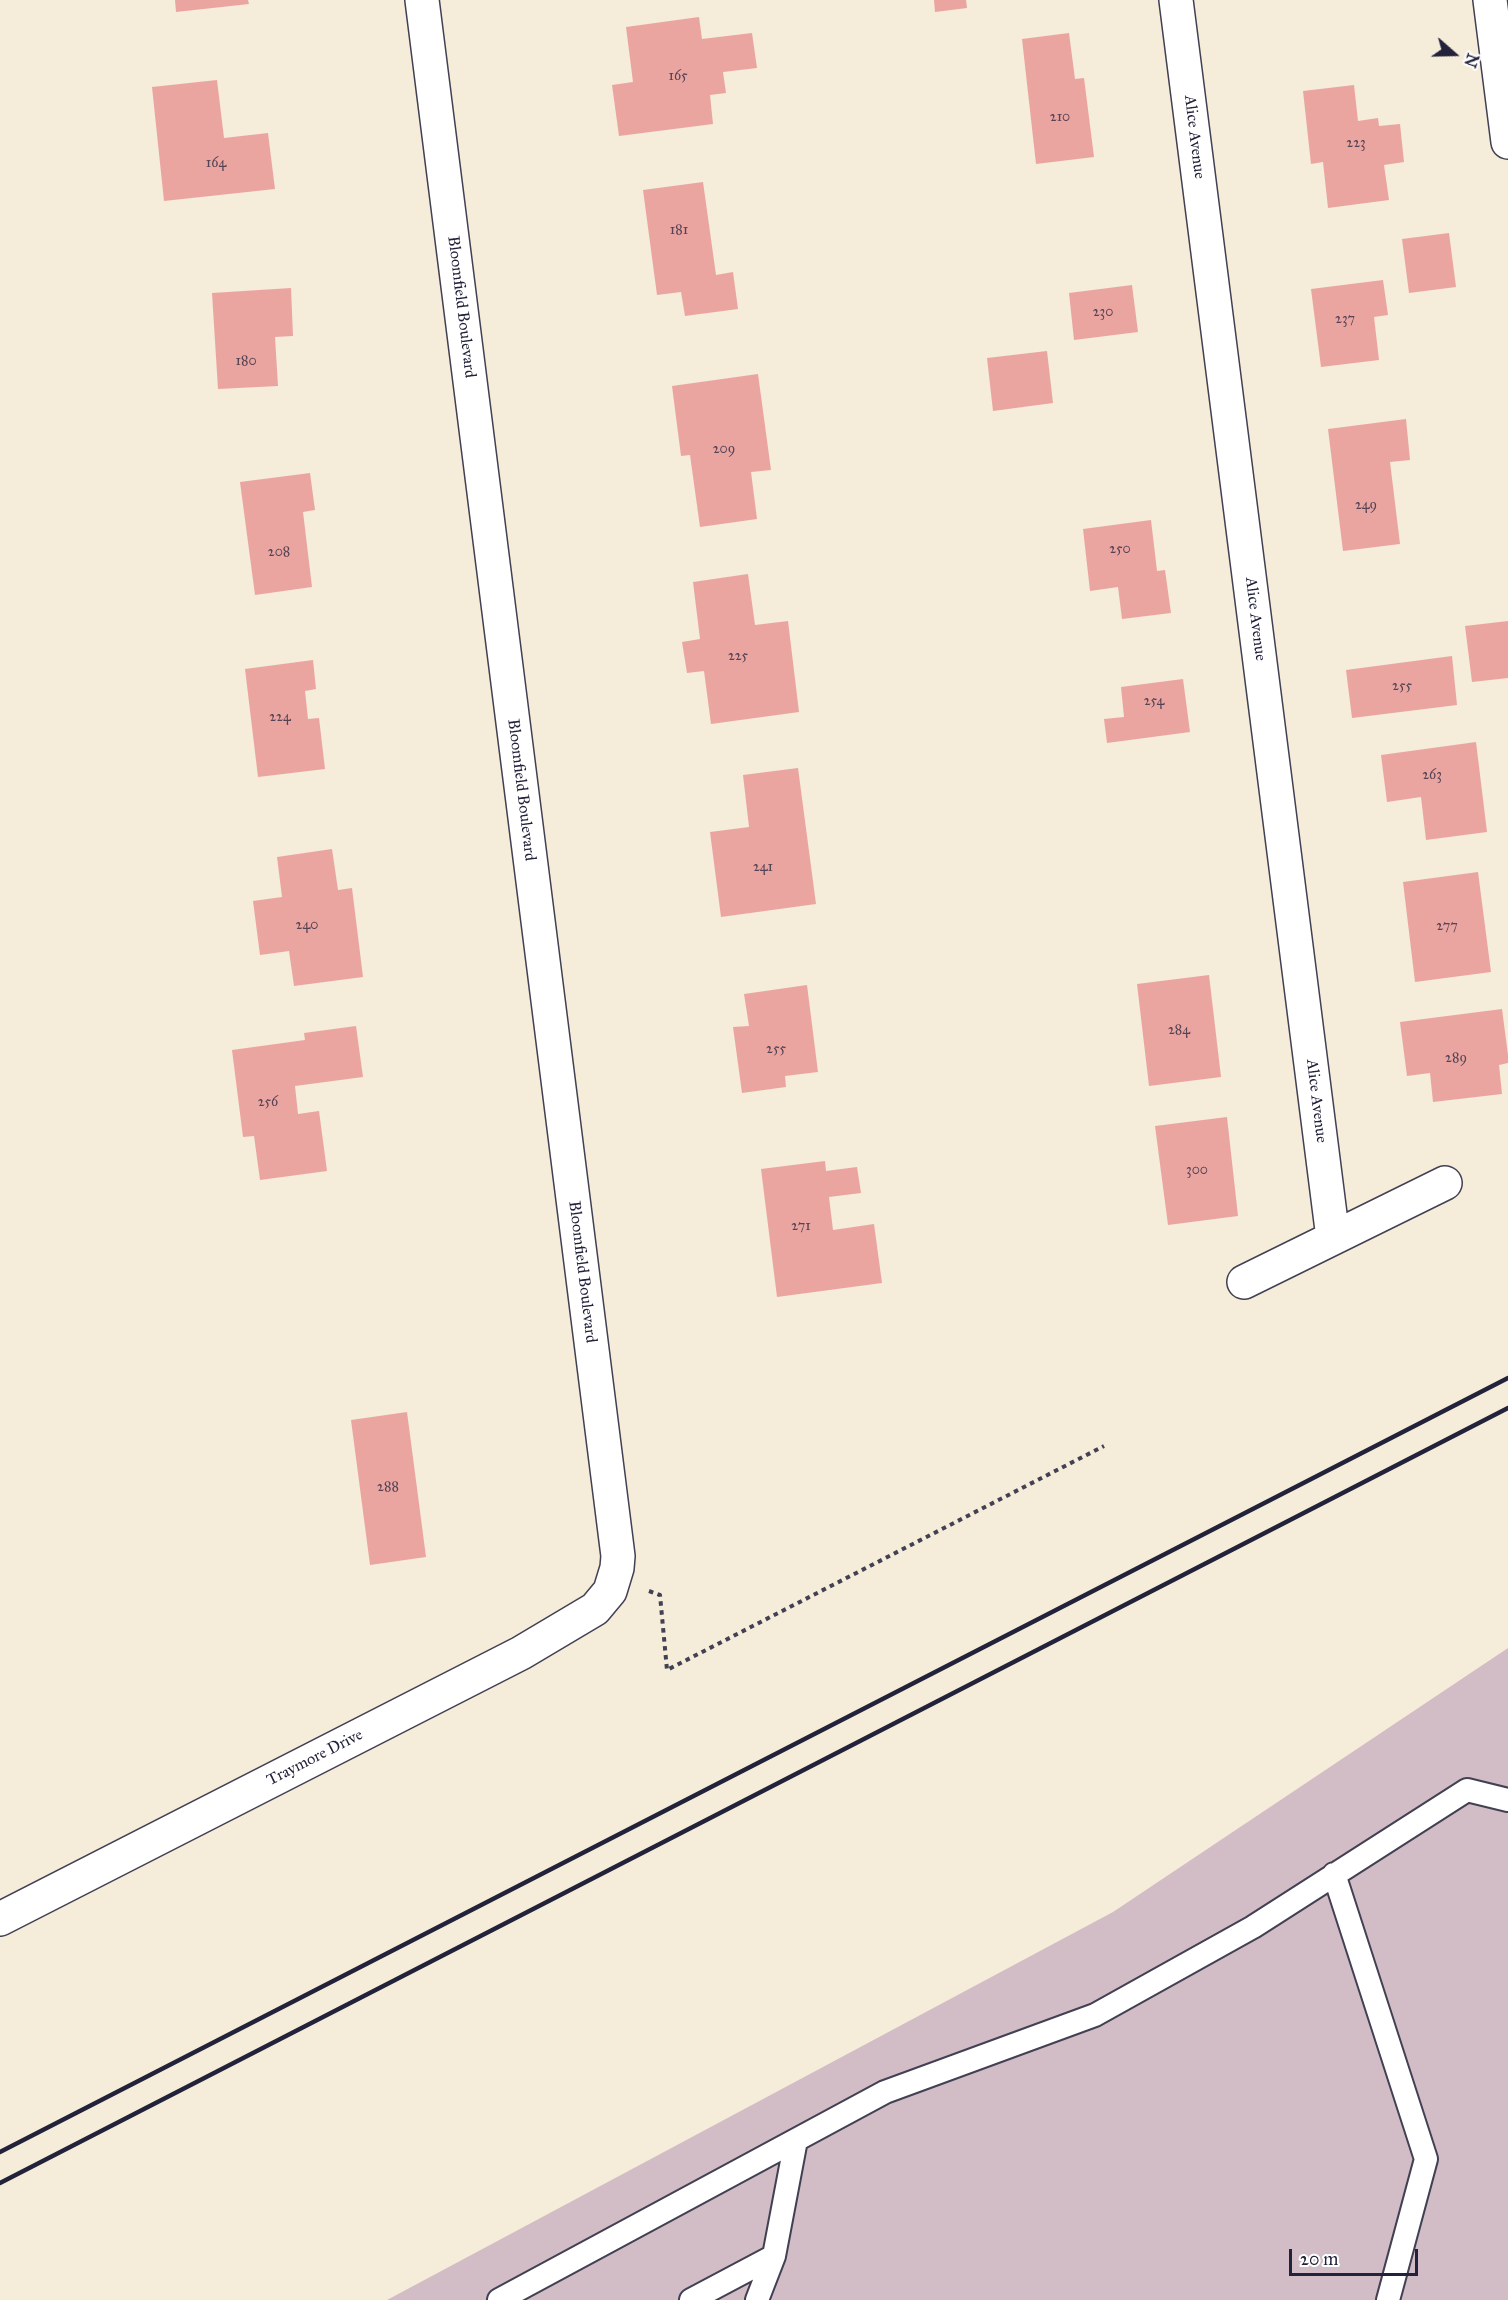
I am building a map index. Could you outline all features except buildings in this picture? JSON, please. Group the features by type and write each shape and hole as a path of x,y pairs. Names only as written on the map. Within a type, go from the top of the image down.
{"street":[{"name":"Bloomfield Boulevard","path":"422,0 618,1556 615,1579"},
{"name":"Alice Avenue","path":"1176,0 1333,1238"},
{"path":"1490,0 1508,142"},
{"path":"1244,1282 1445,1183"},
{"name":"Traymore Drive","path":"0,1919 521,1653 595,1609 610,1591 615,1579"}],"lane":[{"path":"499,2300 885,2092 1095,2015 1253,1927 1467,1790 1508,1800"},
{"path":"1334,1874 1426,2159 1388,2300"},
{"path":"757,2300 774,2256 796,2140"},
{"path":"691,2300 774,2256"}],"path":[{"path":"615,1579 660,1595 667,1670 1104,1446"}],"shaded area":[{"path":"1508,1648 1508,2300 387,2300 1113,1912"}],"railway":[{"path":"0,2152 1508,1378"},
{"path":"0,2183 1508,1408"}]}
